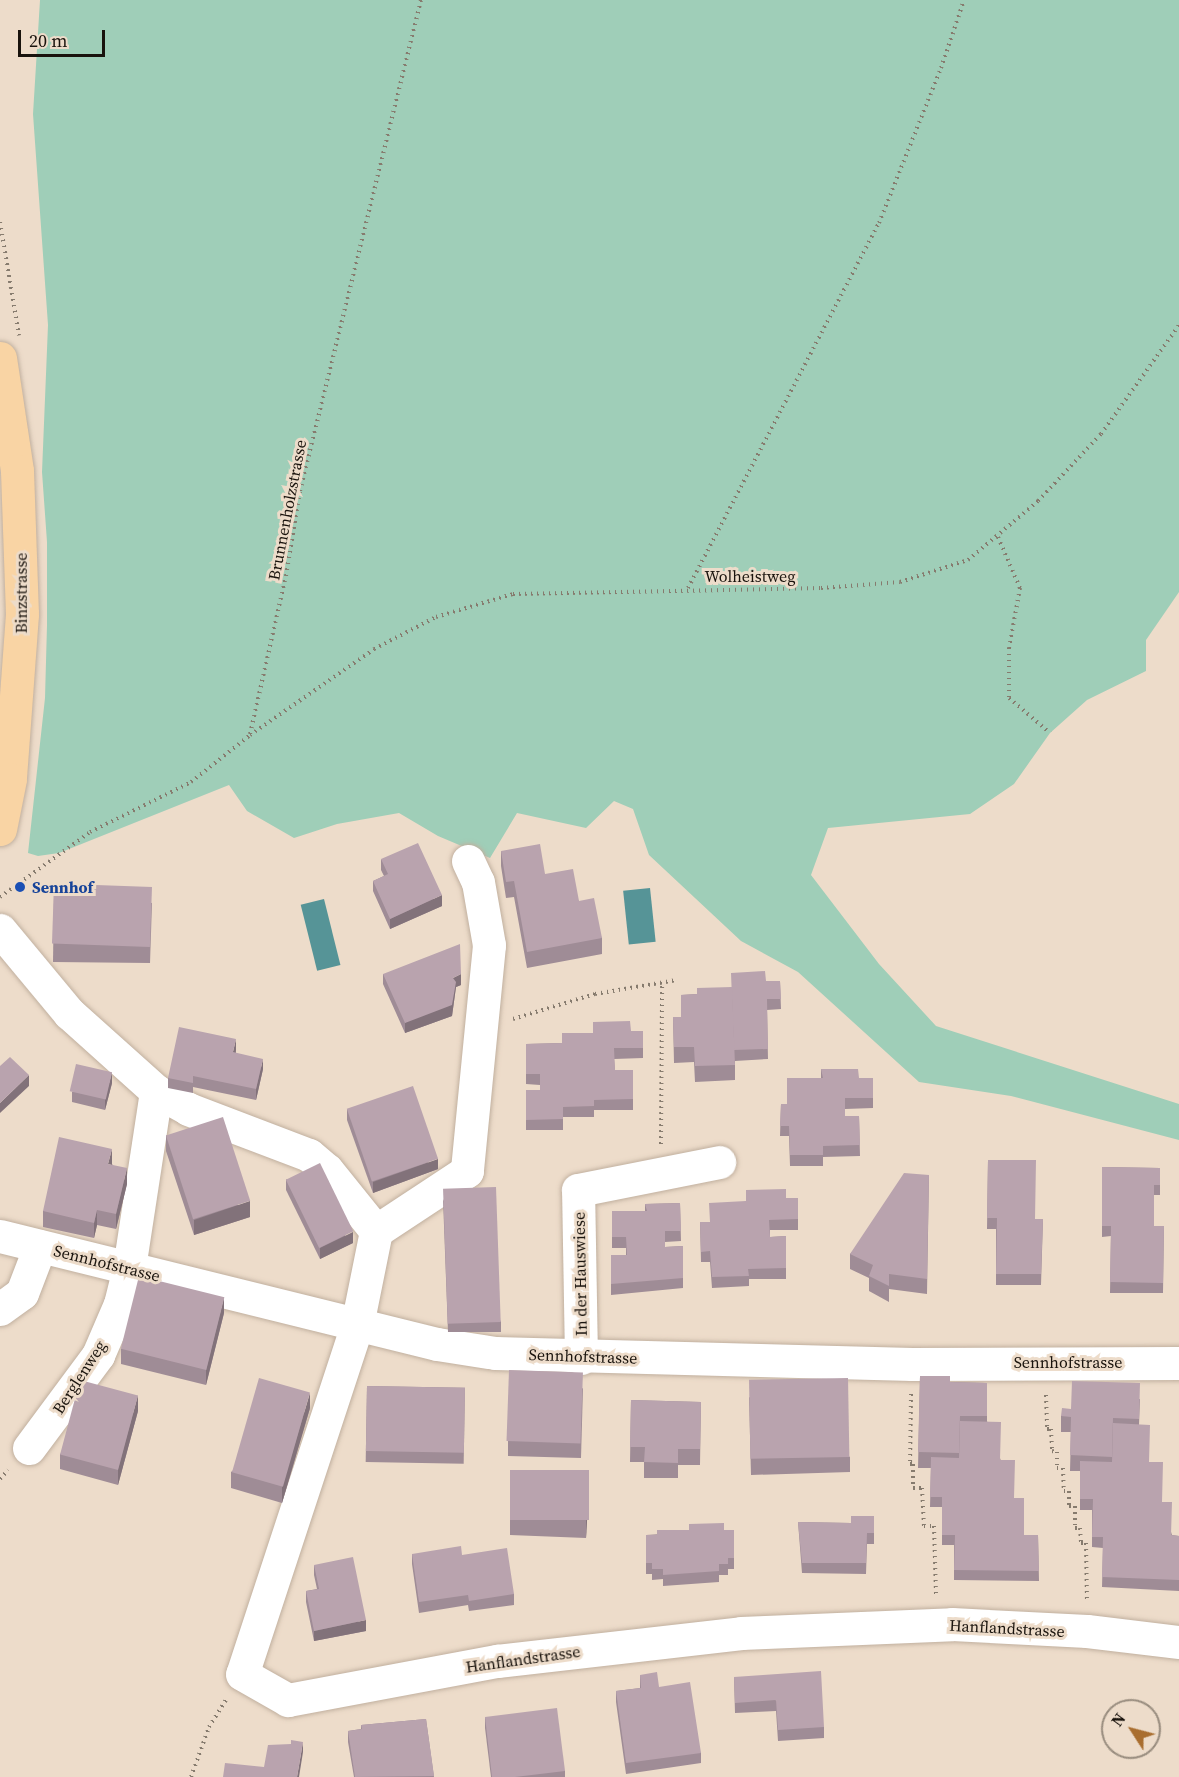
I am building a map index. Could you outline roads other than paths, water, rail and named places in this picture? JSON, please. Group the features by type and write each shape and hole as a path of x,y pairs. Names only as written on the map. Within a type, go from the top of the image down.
{"main road":[{"name":"Binzstrasse","path":"0,358 17,471 22,614 10,779 0,829"}],"street":[{"path":"357,1325 376,1231 467,1171 489,945 478,882 468,861"},
{"path":"0,930 69,1013 156,1090 188,1109 309,1155 327,1170 376,1231"},
{"name":"Berglenweg","path":"29,1448 98,1355 120,1304 129,1268 156,1090"},
{"name":"In der Hauswiese","path":"581,1358 578,1190 719,1162"},
{"name":"Sennhofstrasse","path":"0,1236 357,1325 483,1351 581,1358 912,1364 1179,1363"},
{"path":"0,1309 22,1293 34,1268 40,1246"},
{"name":"Hanflandstrasse","path":"357,1325 242,1674 288,1700 497,1661 741,1633 951,1624 1087,1631 1179,1642"}],"water":[{"path":"650,888 656,942 629,945 623,891"},
{"path":"324,899 340,965 317,971 301,905"}],"place":[{"name":"Sennhof","path":"20,887"}]}
